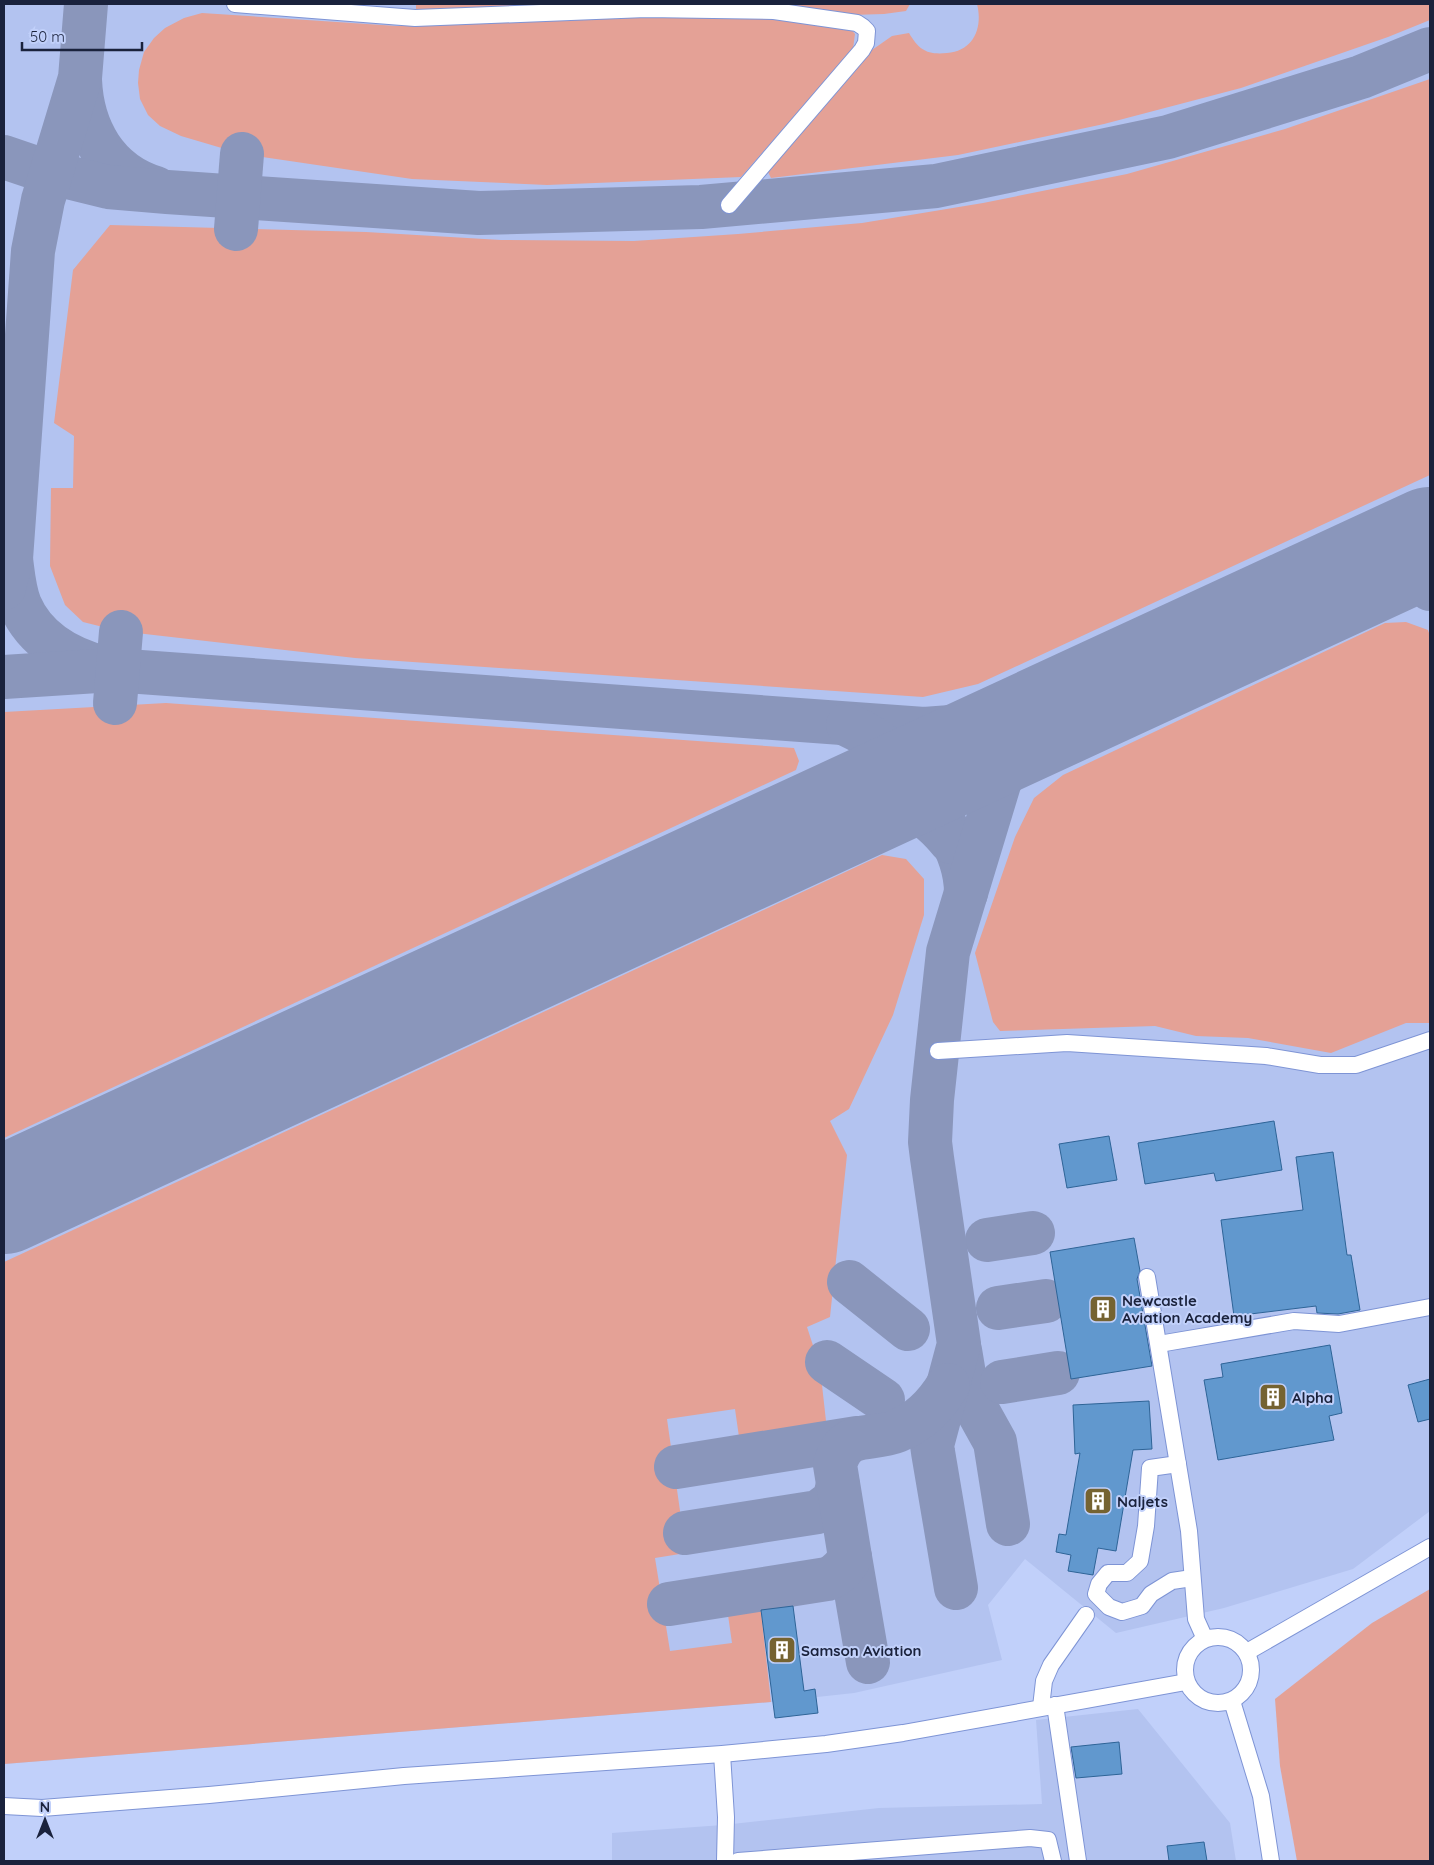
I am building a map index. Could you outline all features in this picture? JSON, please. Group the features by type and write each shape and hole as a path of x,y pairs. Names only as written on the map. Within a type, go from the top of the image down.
{"street":[{"path":"235,4 403,10 415,18 646,9 764,11 849,21 863,27 867,37 862,50 729,205"},
{"path":"938,1052 1067,1043 1266,1056 1320,1065 1356,1064 1430,1040"},
{"path":"1147,1277 1189,1531 1196,1619 1205,1639"},
{"path":"1159,1344 1294,1321 1339,1324 1430,1307"},
{"path":"1178,1464 1150,1468 1146,1526 1140,1561 1126,1573 1108,1573 1099,1584 1096,1594 1109,1606 1122,1612 1142,1606 1151,1594 1172,1581 1192,1578"},
{"path":"1247,1652 1430,1547"},
{"path":"1078,1861 1044,1681 1051,1665 1086,1614"},
{"path":"1216,1637 1228,1638 1239,1643 1247,1652 1252,1663 1250,1680 1242,1695 1232,1701 1218,1704 1205,1701 1194,1693 1186,1682 1184,1669 1187,1657 1194,1647 1205,1639 1216,1637"},
{"path":"4,1806 42,1808 199,1796 404,1776 722,1754 836,1743 903,1733 1186,1682"},
{"path":"1232,1701 1261,1796 1271,1861"},
{"path":"722,1754 726,1817 725,1861"},
{"path":"738,1861 829,1858 1030,1838 1048,1840 1053,1861"}],"shaded area":[{"path":"4,4 1430,4 1430,1511 1353,1569 1224,1608 1116,1633 1025,1559 988,1605 1002,1660 854,1693 771,1702 4,1764"},
{"path":"416,4 910,4 906,11 851,15 416,11"},
{"path":"977,4 1430,4 1430,20 1388,37 1241,88 1104,124 958,155 771,178 768,172 872,50 892,36 909,33 916,44 929,52 947,53 964,48 970,43 977,29 979,13"},
{"path":"202,13 397,26 649,14 775,16 849,27 855,34 853,49 741,177 547,185 412,179 242,154 181,136 160,126 148,115 140,99 139,70 144,52 154,38 165,28 184,18"},
{"path":"1430,79 1430,475 978,684 923,697 355,658 119,631 83,622 65,605 50,566 51,488 73,488 74,436 54,423 73,270 110,225 366,232 501,240 634,241 862,223 983,203 1127,174 1285,129"},
{"path":"1406,622 1428,630 1430,636 1430,1023 1406,1023 1331,1053 1248,1038 1196,1036 1155,1026 1000,1031 993,1022 975,953 1015,837 1034,798 1063,775 1385,623"},
{"path":"166,703 794,748 799,761 796,770 4,1138 4,712"},
{"path":"882,855 906,859 924,879 924,915 893,1015 849,1109 830,1121 847,1155 830,1317 807,1327 820,1367 827,1430 740,1444 735,1409 667,1419 686,1553 655,1558 670,1651 732,1643 727,1608 760,1603 771,1702 4,1764 4,1262"},
{"path":"1430,1589 1430,1861 1297,1861 1280,1766 1275,1699 1372,1623"},
{"path":"1138,1709 1230,1823 1236,1861 612,1861 612,1833 723,1825 879,1808 1042,1804 1036,1720"}],"building":[{"path":"1274,1121 1282,1170 1216,1181 1214,1173 1145,1184 1138,1143"},
{"path":"1109,1136 1117,1180 1067,1188 1059,1144"},
{"path":"1333,1152 1347,1255 1351,1255 1360,1310 1338,1314 1317,1313 1316,1306 1234,1316 1221,1220 1303,1210 1296,1157"},
{"name":"Newcastle Aviation Academy","path":"1134,1238 1140,1271 1137,1279 1152,1366 1071,1379 1050,1252"},
{"name":"Alpha","path":"1330,1345 1342,1413 1329,1416 1334,1440 1218,1460 1204,1380 1223,1377 1221,1364"},
{"path":"1430,1379 1430,1419 1418,1422 1408,1385"},
{"path":"1149,1401 1152,1449 1133,1450 1116,1551 1098,1548 1093,1575 1068,1571 1071,1555 1056,1552 1059,1534 1066,1535 1080,1453 1075,1454 1073,1405"},
{"name":"Samson Aviation","path":"793,1606 804,1691 815,1689 818,1713 775,1718 761,1610"},
{"path":"1119,1742 1122,1774 1076,1778 1071,1747"},
{"path":"1204,1842 1207,1861 1169,1861 1167,1846"}],"taxiway":[{"path":"4,588 11,559 33,251 43,200 80,78 86,4"},
{"path":"4,157 51,173 108,187 167,192 479,213 701,207 936,186 1168,137 1361,77 1430,49"},
{"path":"80,80 86,115 100,147 123,172 138,181 156,188"},
{"path":"236,229 242,154"},
{"path":"1412,550 1430,589"},
{"path":"11,559 20,605 26,617 35,628 44,638 66,653 104,668"},
{"path":"115,703 121,632"},
{"path":"4,677 113,670 924,729 1018,722 1074,706"},
{"path":"848,725 872,738 895,754 925,785 934,800 958,853 965,876 966,893"},
{"path":"956,1588 932,1445 959,1344 930,1142 932,1100 948,952 999,784 1022,730"},
{"path":"850,809 889,808 912,811 929,819 951,842"},
{"path":"987,1240 1033,1233"},
{"path":"849,1282 908,1329"},
{"path":"998,1308 1046,1301"},
{"path":"960,1350 966,1386 970,1397 995,1442 1008,1524"},
{"path":"827,1362 883,1400"},
{"path":"1002,1382 1058,1373"},
{"path":"669,1604 827,1579 838,1573 850,1557 835,1465 839,1453 852,1441 887,1434 913,1423 932,1406 948,1385"},
{"path":"676,1467 857,1438"},
{"path":"685,1533 818,1512 834,1500 838,1485"},
{"path":"850,1557 868,1662"}],"runway":[{"path":"4,1200 1430,541"}],"place":[{"name":"Newcastle Aviation Academy","path":"1103,1309"},
{"name":"Alpha","path":"1273,1397"},
{"name":"Naljets","path":"1098,1501"},
{"name":"Samson Aviation","path":"782,1650"}]}
